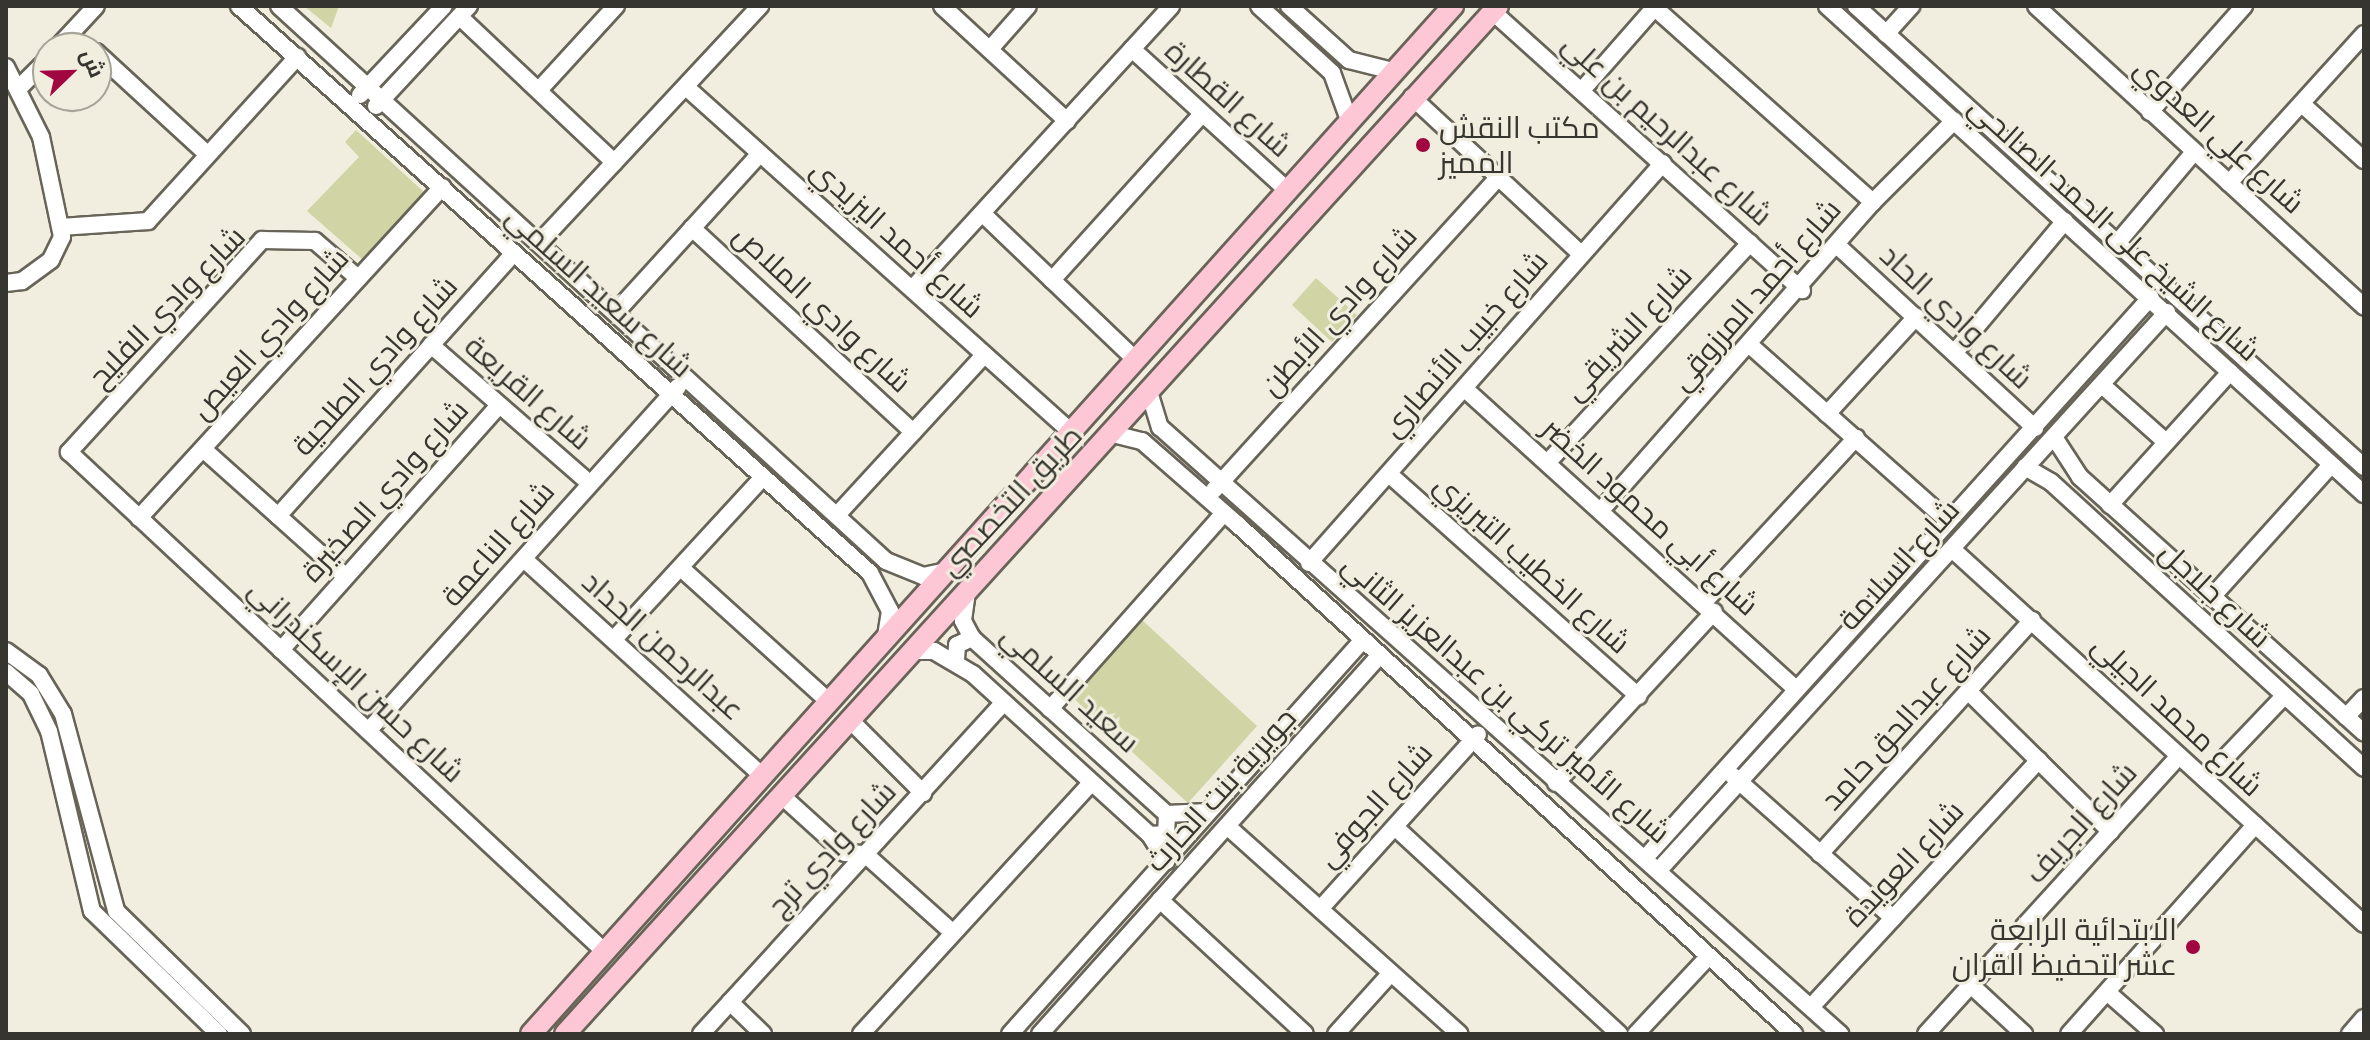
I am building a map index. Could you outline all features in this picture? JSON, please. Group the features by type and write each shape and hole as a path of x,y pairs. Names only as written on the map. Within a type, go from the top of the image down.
{"main road":[{"name":"طريق التخصصي","path":"531,1034 1136,360 1348,117 1453,6"},
{"name":"طريق التخصصي","path":"571,1032 849,719 1150,395 1412,97 1496,9"}],"street":[{"path":"73,31 96,6"},
{"name":"شارع سعيد السلمي","path":"239,6 352,103 671,396 870,573 890,611 886,637"},
{"name":"شارع سعيد السلمي","path":"279,6 886,561 923,576 947,571"},
{"path":"352,103 444,6"},
{"path":"539,90 616,6"},
{"path":"540,242 760,6"},
{"path":"942,6 1067,121"},
{"path":"990,49 1028,6"},
{"path":"913,288 1171,6"},
{"path":"1259,6 1332,73 1348,117"},
{"name":"شارع الشيخ على الحمد الصالحي","path":"1827,6 2151,297 2331,465 2362,488"},
{"name":"شارع الشيخ على الحمد الصالحي","path":"1856,6 2364,467"},
{"path":"1886,34 1911,6"},
{"name":"شارع علي العدوي","path":"2036,6 2364,307"},
{"path":"1293,7 1349,60 1392,71"},
{"path":"1583,89 1656,7 1873,202"},
{"path":"2150,112 2239,8"},
{"name":"شارع عبدالرحيم بن علي","path":"1496,9 1802,290"},
{"path":"367,117 464,11 539,90 614,162"},
{"path":"2229,183 2364,34"},
{"name":"شارع القطارة","path":"1132,49 1286,189"},
{"path":"61,227 148,221 297,57"},
{"path":"1332,73 1345,74 1349,60"},
{"path":"6,67 21,86 61,227 51,260 22,281 6,283"},
{"path":"112,67 207,154"},
{"path":"21,86 32,75"},
{"name":"شارع أحمد اليزيدي","path":"686,87 1071,432"},
{"path":"1412,97 1580,253"},
{"path":"2302,104 2364,160"},
{"path":"1052,280 1202,114"},
{"name":"شارع أحمد المرزوقي","path":"1603,508 1752,347 1839,247 1873,202 1954,121"},
{"path":"2118,242 2194,152"},
{"path":"616,312 760,154"},
{"name":"شارع خبيب الأنصاري","path":"1309,563 1465,389 1580,253 1663,163"},
{"name":"شارع وادي الأبطن","path":"1207,498 1498,178"},
{"name":"شارع وادي العيص","path":"139,518 442,187"},
{"path":"983,214 1136,360"},
{"path":"1955,352 2065,221"},
{"name":"شارع وادي الملاص","path":"692,228 913,432"},
{"name":"شارع وادي الفليح","path":"69,452 262,240 315,241 358,278"},
{"name":"شارع الشريقي","path":"1548,462 1750,243"},
{"name":"شارع وادي الحاد","path":"1839,247 2035,428"},
{"name":"شارع وادي الطلحية","path":"278,516 514,253"},
{"path":"1645,858 2151,297"},
{"name":"شارع السلامة","path":"1658,871 2167,312"},
{"path":"1827,414 1916,317"},
{"path":"2120,331 2133,333 2134,348"},
{"name":"شارع القريعة","path":"431,345 589,483"},
{"path":"1752,347 1948,521"},
{"path":"835,541 843,521 913,432 984,355"},
{"path":"2110,505 2230,372"},
{"name":"شارع الناعمة","path":"369,730 686,378"},
{"path":"2102,385 2166,442"},
{"name":"شارع أبي محمود الخضر","path":"1465,389 1603,508 1796,689"},
{"path":"1142,441 1160,427 1150,395"},
{"path":"2279,418 2293,402"},
{"name":"شارع وادي الصخيرة","path":"281,650 499,405"},
{"name":"شارع الأمير تركي بن عبدالعزيز الثاني","path":"1160,427 1840,1034"},
{"name":"شارع الأمير تركي بن عبدالعزيز الثاني","path":"1113,434 1142,441 1238,525 1574,832 1783,1031"},
{"name":"شارع جلاجل","path":"2054,437 2080,477 2364,733"},
{"path":"1556,783 1638,696 1709,607 1856,438"},
{"path":"203,449 345,576"},
{"name":"شارع حسن الإسكندراني","path":"69,452 605,952"},
{"path":"2212,597 2331,465"},
{"name":"شارع جلاجل","path":"2025,467 2064,493 2283,697 2360,760"},
{"name":"شارع الخطيب التبريزي","path":"1389,474 1638,696"},
{"path":"615,638 763,477"},
{"path":"2064,493 2067,480 2080,477"},
{"path":"1238,525 1253,524 1250,509"},
{"path":"1050,709 1224,513"},
{"path":"1259,544 1256,528 1271,529"},
{"name":"شارع محمد الجيلي","path":"1952,549 2364,924"},
{"name":"عبدالرحمن الحداد","path":"525,560 615,638 761,775"},
{"path":"870,573 896,581 886,561"},
{"path":"681,568 828,701"},
{"name":"سعيد السلمي","path":"967,592 963,621 972,638 1167,814"},
{"name":"شارع عبدالحق حامد","path":"1820,854 2032,620"},
{"path":"956,660 957,645 972,638"},
{"name":"جويرية بنت الحارث","path":"1010,1034 1362,641"},
{"path":"6,651 39,675 63,714 116,911 219,1026"},
{"name":"سعيد السلمي","path":"915,651 956,660 1150,835 1166,861"},
{"name":"جويرية بنت الحارث","path":"1040,1034 1379,656"},
{"path":"1347,659 1360,658 1365,671"},
{"path":"6,672 31,694 49,731 92,911 219,1026 242,1034"},
{"path":"1969,692 2111,832"},
{"path":"2205,779 2283,697"},
{"path":"2346,717 2364,698"},
{"name":"شارع وادي ترج","path":"701,1034 1004,702"},
{"path":"849,719 923,793"},
{"name":"شارع الجوفي","path":"1321,908 1488,723"},
{"name":"شارع الجريف","path":"1926,1034 2179,756"},
{"name":"شارع العويدة","path":"1811,1007 2039,760"},
{"path":"1725,768 1893,918"},
{"path":"861,1034 1091,783"},
{"path":"781,795 845,853 865,854 953,933"},
{"path":"1574,832 1590,827 1589,810"},
{"path":"1150,835 1166,834 1167,814 1207,812"},
{"path":"2069,1034 2255,825"},
{"path":"1227,826 1460,1034"},
{"path":"1395,827 1619,1034"},
{"path":"1657,845 1660,856 1674,855"},
{"path":"1160,900 1305,1034"},
{"path":"1090,945 1096,963 1105,961"},
{"path":"1636,1034 1708,957"},
{"path":"1073,964 1087,965 1089,979"},
{"path":"1336,1034 1391,973"},
{"path":"1972,986 2024,1034"},
{"path":"2107,992 2155,1034"},
{"path":"730,1002 763,1034"},
{"path":"2350,1034 2364,1018"}],"green space":[{"path":"304,6 339,6 331,28"},
{"path":"356,130 425,193 363,260 307,211 359,157 345,142"},
{"path":"1316,278 1357,315 1332,342 1292,305"},
{"path":"1142,620 1257,726 1188,803 1072,697"}],"place":[{"name":"مكتب النقش المميز","path":"1423,145"},
{"name":"الابتدائية الرابعة عشر لتحفيظ القران","path":"2193,947"}]}
